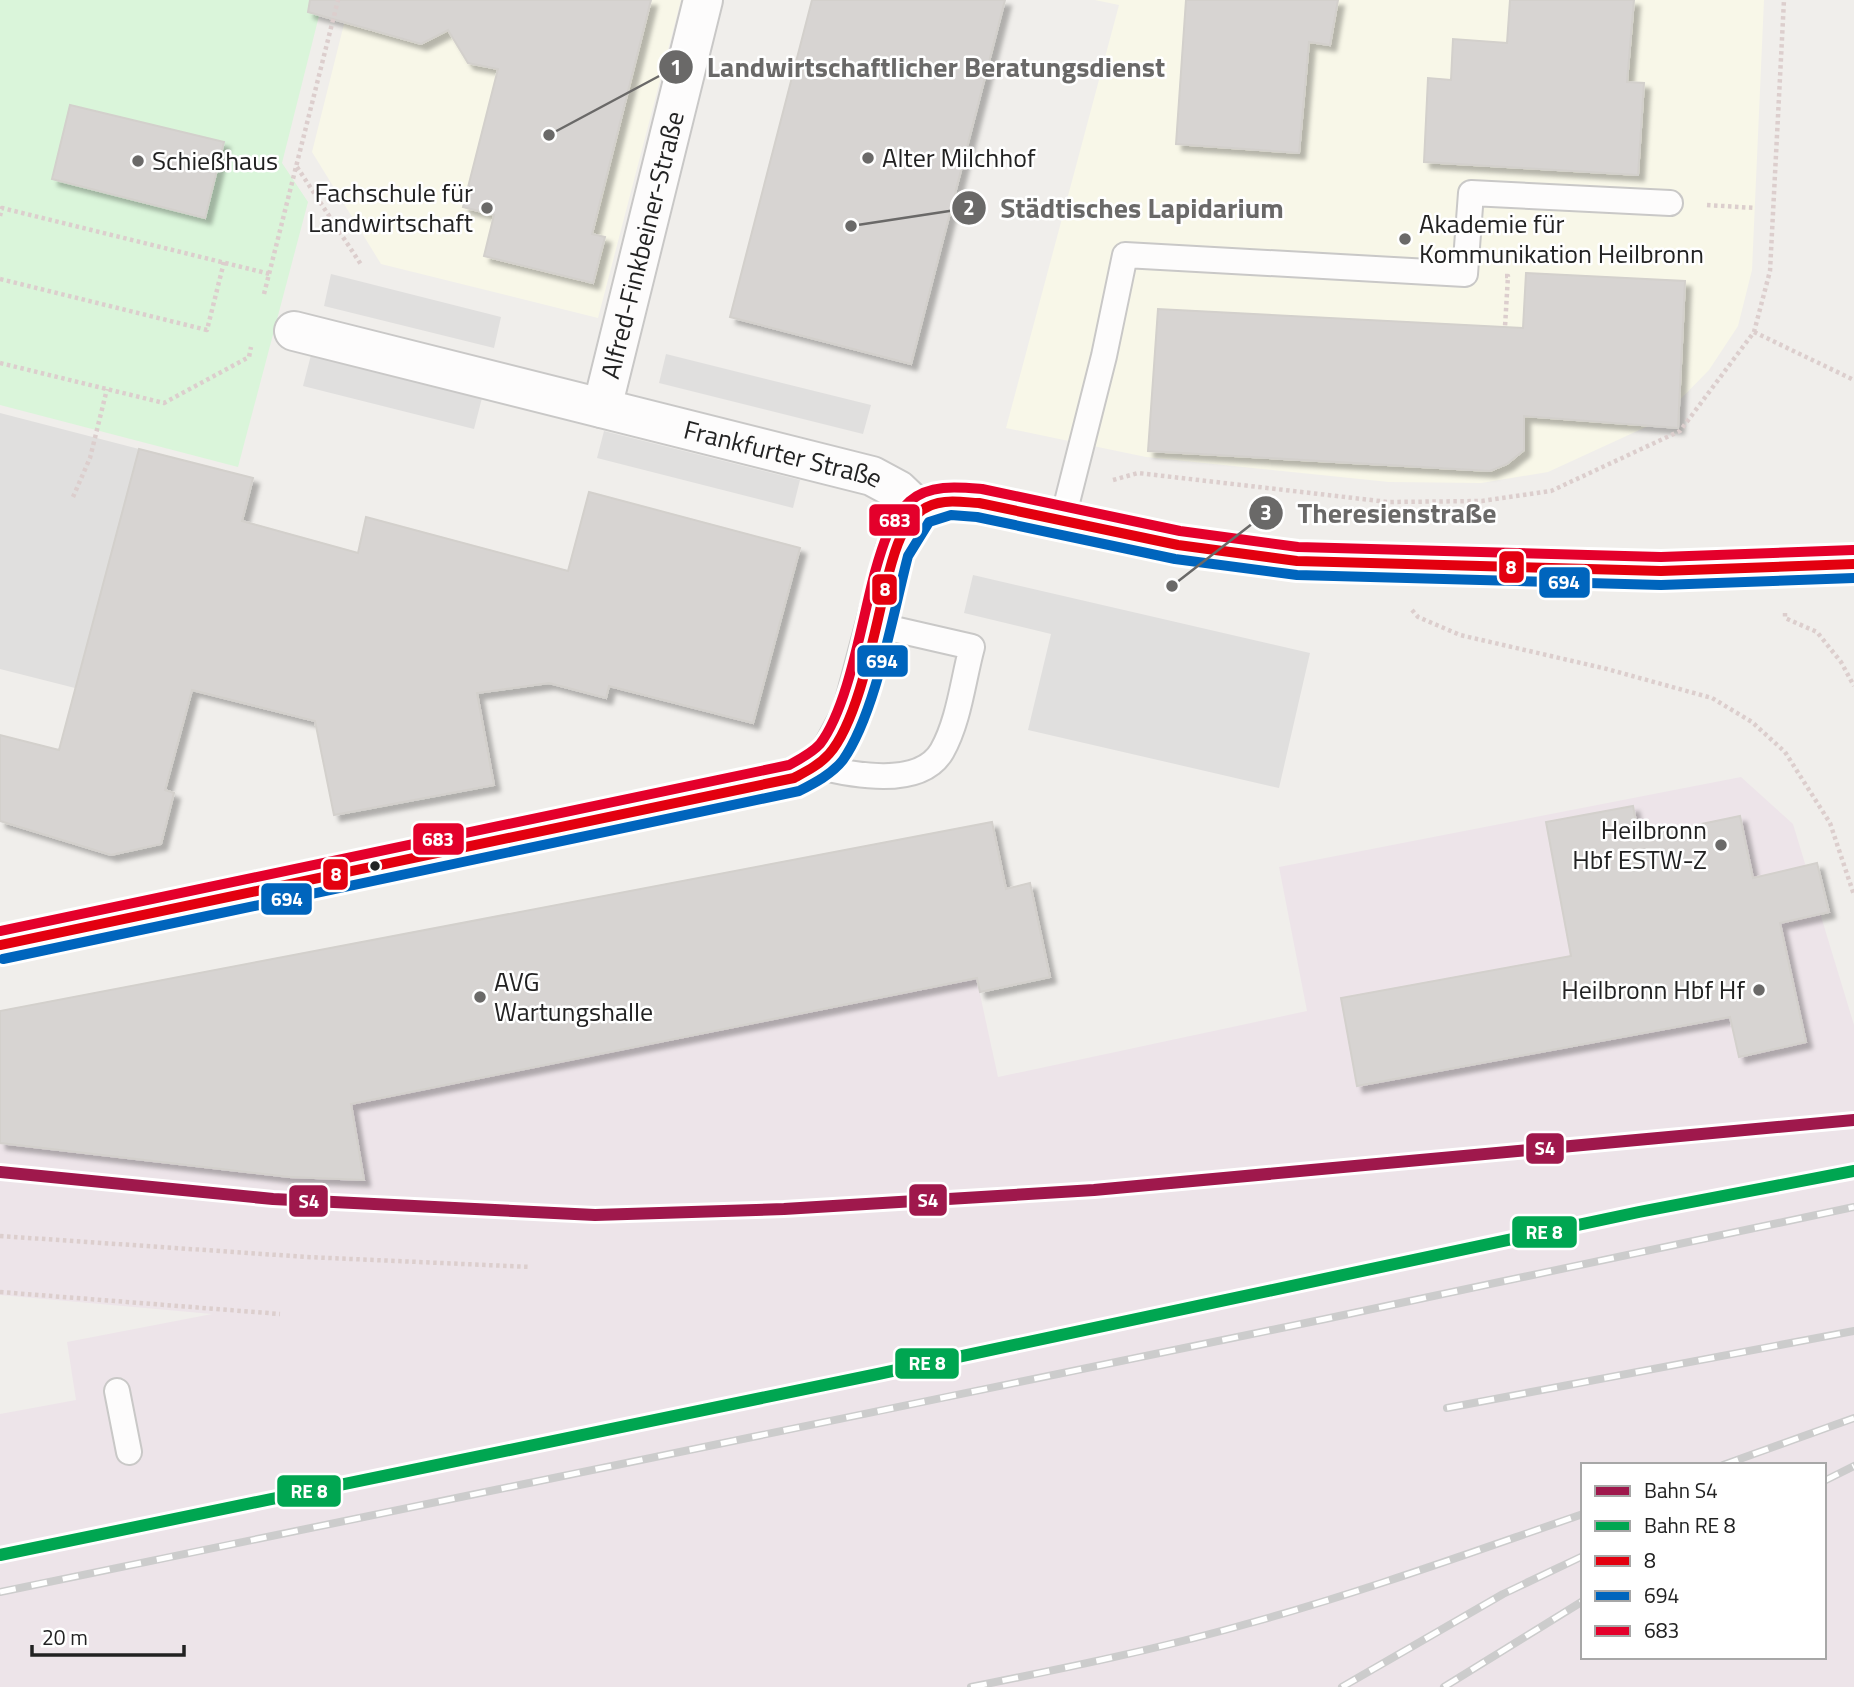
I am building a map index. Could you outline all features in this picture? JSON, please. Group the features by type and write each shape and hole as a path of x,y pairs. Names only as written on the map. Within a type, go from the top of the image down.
{"street":[{"name":"Alfred-Finkbeiner-Straße","path":"602,408 703,0"},
{"name":"Frankfurter Straße","path":"294,331 872,476 898,490 920,511"},
{"path":"0,945 781,781 816,766 831,752 852,713 899,539 920,511 934,504 965,501 1235,555 1378,565 1661,571 1854,564"}],"lane":[{"path":"1062,522 1096,394 1125,255 1465,275 1471,192 1670,203"},
{"path":"816,766 883,777 922,769 941,753 948,737 972,647 876,625"},
{"path":"117,1391 128,1452"}],"path":[{"path":"0,363 164,403 248,357 338,0"},
{"path":"1062,522 1106,482 1138,473 1388,502 1482,500 1551,491 1680,431 1754,332 1770,271 1784,0"},
{"path":"297,166 362,266"},
{"path":"1670,203 1755,208"},
{"path":"0,216 1,208 270,274"},
{"path":"0,279 208,330 224,262"},
{"path":"257,322 294,331"},
{"path":"1754,332 1854,380"},
{"path":"73,497 90,458 107,389"},
{"path":"1378,565 1418,617 1460,635 1712,698 1752,722 1785,752 1830,823 1854,895"},
{"path":"1786,566 1785,618 1817,632 1854,686"},
{"path":"0,1236 531,1267"},
{"path":"0,1292 280,1314"}],"shaded area":[{"name":"Fachschule für Landwirtschaft","path":"350,0 681,0 598,318 381,264 312,152"},
{"name":"Akademie für Kommunikation Heilbronn","path":"1095,0 1764,0 1752,270 1738,326 1709,370 1659,421 1548,472 1481,483 1389,482 1146,457 1006,428 1119,5"},
{"path":"331,274 501,317 494,348 324,306"},
{"path":"666,354 871,405 863,434 659,383"},
{"path":"311,355 482,398 474,429 303,386"},
{"path":"0,413 139,449 75,688 0,669"},
{"path":"604,431 800,480 793,508 597,458"},
{"path":"973,575 1310,653 1279,788 1028,730 1051,634 964,613"},
{"path":"1741,777 1793,824 1854,1025 1854,1687 0,1687 0,1414 76,1400 67,1342 212,1314 0,1295 0,1055 974,967 998,1077 1307,1011 1279,867"}],"green space":[{"path":"0,0 323,0 282,163 308,202 238,467 0,405"}],"building":[{"path":"310,0 651,0 592,234 605,237 593,283 484,256 494,215 463,207 498,69 468,63 448,30 421,44 308,12"},
{"name":"Alter Milchhof","path":"812,0 1005,0 911,364 730,317"},
{"path":"1186,0 1338,0 1330,45 1309,42 1299,153 1176,144"},
{"path":"1510,0 1634,0 1627,82 1644,83 1638,175 1424,162 1428,78 1451,80 1453,39 1507,43"},
{"name":"Schießhaus","path":"70,105 224,142 205,218 52,179"},
{"name":"Akademie für Kommunikation Heilbronn","path":"1526,273 1685,281 1678,428 1524,416 1524,450 1507,464 1490,471 1148,451 1158,309 1523,328"},
{"path":"139,449 253,478 242,521 358,553 366,517 568,571 589,492 800,548 753,723 609,686 606,698 549,683 477,693 494,785 334,815 315,721 192,690 165,790 174,793 161,844 111,855 0,821 0,735 59,750"},
{"path":"1633,806 1639,837 1740,816 1753,878 1817,863 1829,912 1780,923 1806,1042 1739,1057 1730,1017 1357,1086 1341,998 1571,956 1546,822"},
{"name":"AVG Wartungshalle","path":"992,822 1006,889 1030,883 1050,977 980,992 977,978 351,1104 364,1180 289,1177 0,1143 0,1011"}],"railway":[{"path":"0,1592 1325,1319 1854,1207"},
{"path":"1447,1408 1854,1331"},
{"path":"1729,1463 1854,1418"},
{"path":"1826,1480 1854,1466"},
{"path":"971,1687 1147,1650 1250,1623 1376,1585 1581,1515"},
{"path":"1342,1687 1503,1594 1581,1557"},
{"path":"1444,1687 1581,1602"}],"rail line":[{"name":"S4","path":"0,1172 273,1199 595,1215 784,1209 1094,1190 1854,1120"}],"transit line":[{"name":"683","path":"0,931 789,765 820,744 839,708 854,661 878,563 892,525 910,501 935,489 982,489 1180,531 1298,547 1661,557 1853,550"},
{"name":"8","path":"0,945 794,778 813,768 829,754 840,738 858,695 899,540 915,516 929,506 942,502 979,503 1178,545 1297,561 1661,571 1854,564"},
{"name":"694","path":"3,959 799,791 834,770 855,740 874,690 908,556 929,522 951,515 977,517 1175,559 1297,575 1661,585 1854,578"},
{"path":"0,1555 878,1374 1639,1212 1854,1171"}],"place":[{"name":"Landwirtschaftlicher Beratungsdienst","path":"549,135"},
{"name":"Alter Milchhof","path":"868,158"},
{"name":"Schießhaus","path":"138,161"},
{"name":"Fachschule für Landwirtschaft","path":"487,208"},
{"name":"Städtisches Lapidarium","path":"851,226"},
{"name":"Akademie für Kommunikation Heilbronn","path":"1405,239"},
{"name":"Theresienstraße","path":"1172,586"},
{"name":"Heilbronn Hbf ESTW-Z","path":"1721,845"},
{"name":"Heilbronn Hbf Hf","path":"1759,990"},
{"name":"AVG Wartungshalle","path":"480,997"}]}
